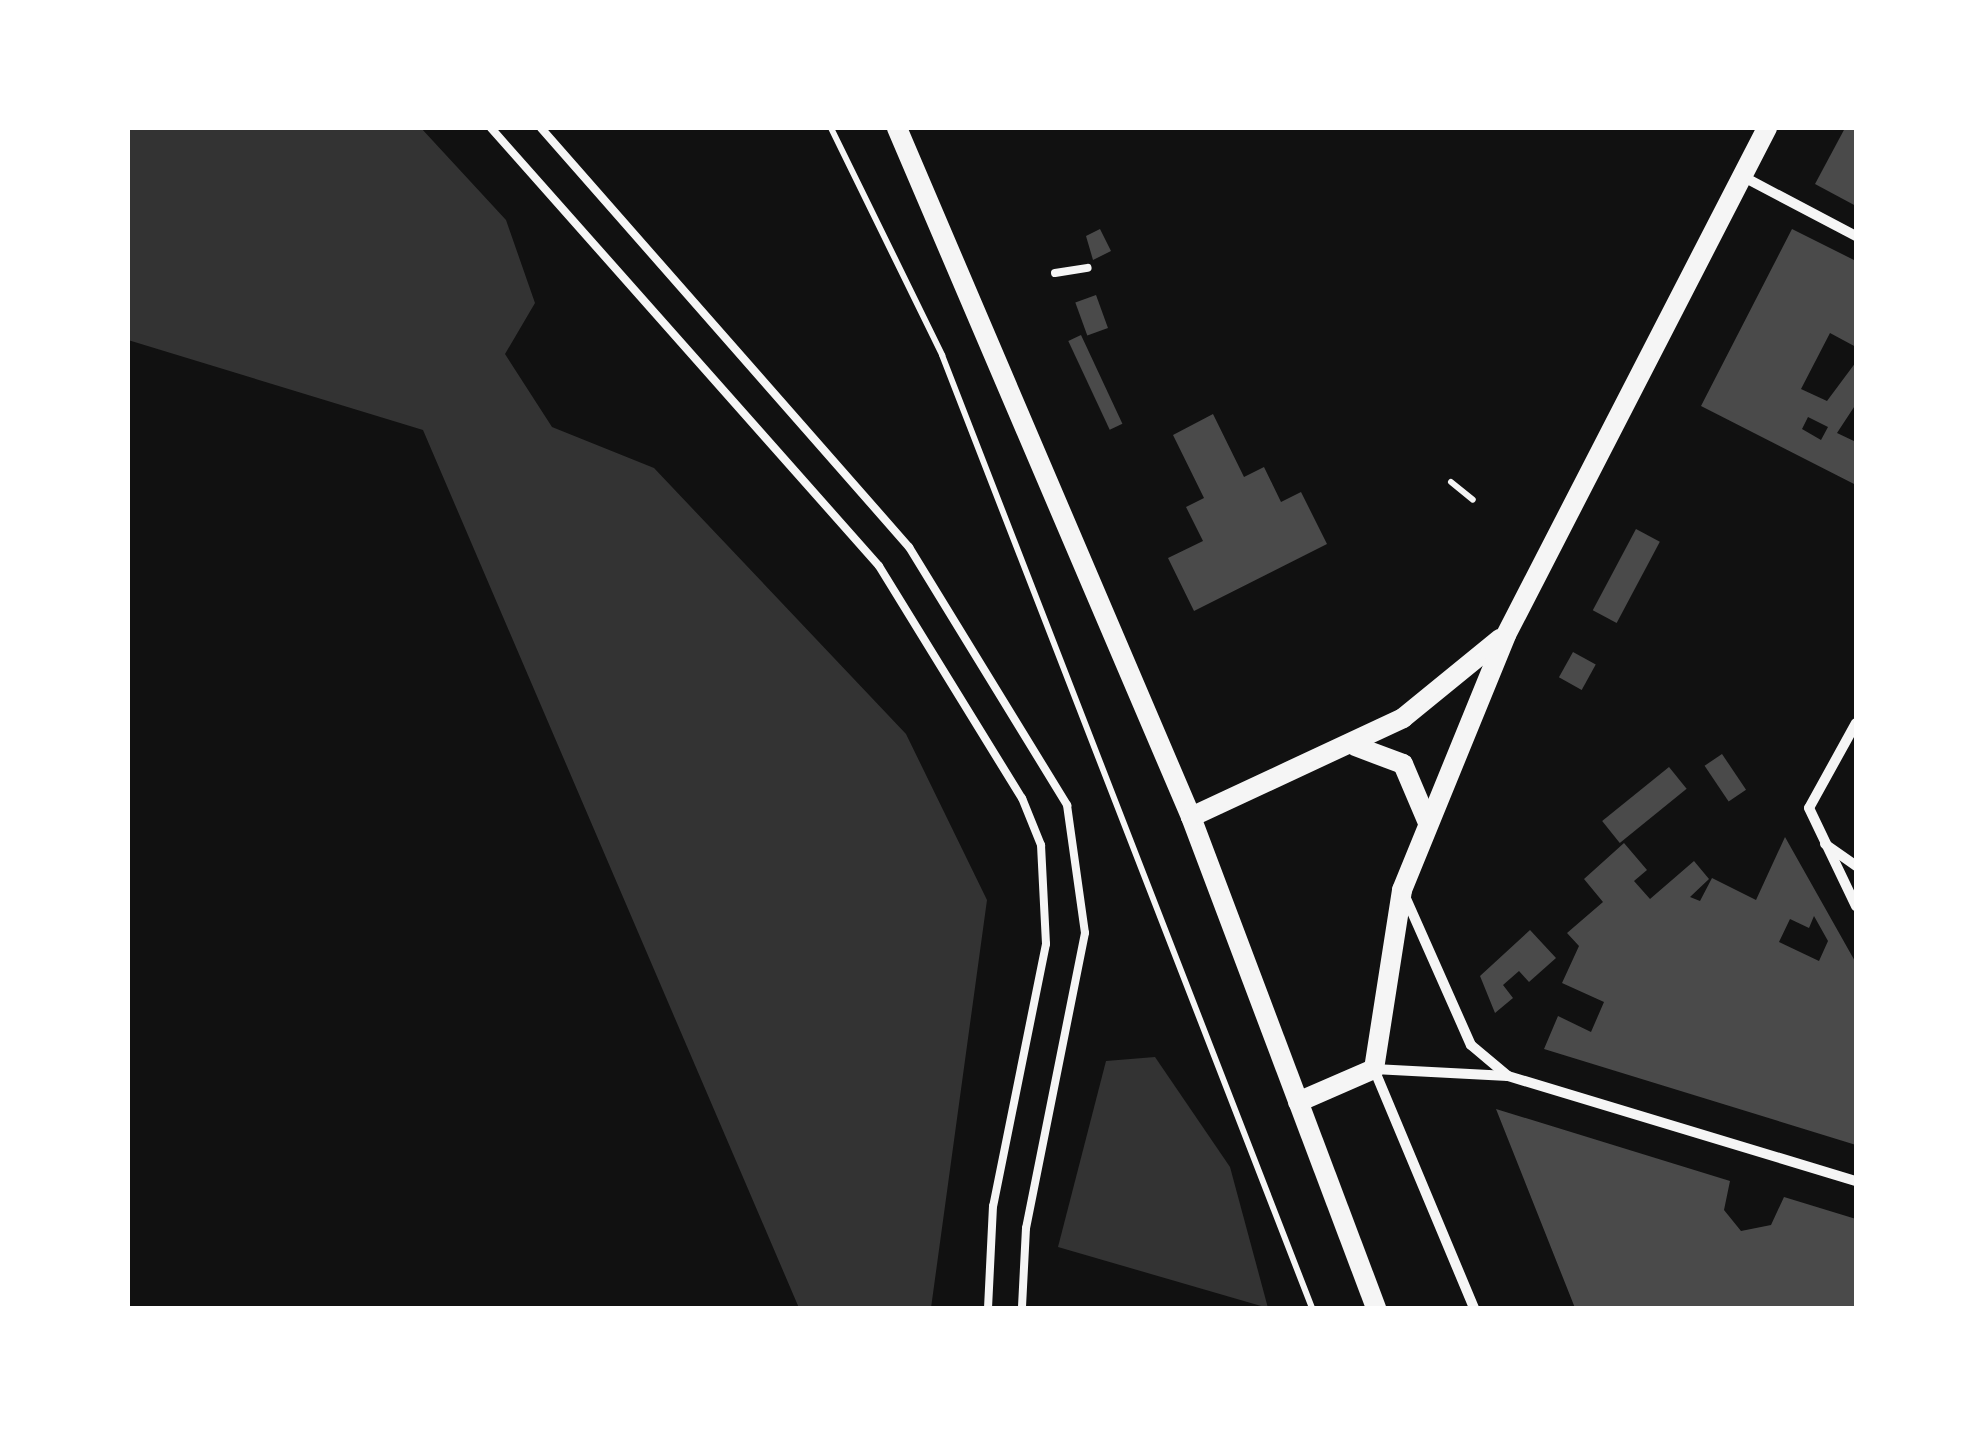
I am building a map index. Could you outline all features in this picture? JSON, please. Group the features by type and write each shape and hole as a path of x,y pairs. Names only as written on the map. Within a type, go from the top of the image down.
{"main road":[{"path":"897,128 1190,817 1376,1308"},
{"path":"1298,1102 1374,1070 1402,890 1506,634 1766,128"},
{"path":"1190,817 1355,746 1421,707 1506,634"},
{"path":"1355,746 1403,764 1428,825"}],"street":[{"path":"1742,176 1856,236"},
{"path":"1856,723 1809,808 1856,906"},
{"path":"1824,844 1856,866"},
{"path":"1402,890 1471,1044 1508,1076"},
{"path":"1474,1308 1374,1070 1508,1076 1856,1182"}],"lane":[{"path":"491,128 879,566 1022,798 1042,845 1046,944 993,1206 988,1308"},
{"path":"540,128 909,546 1067,805 1085,933 1026,1228 1022,1308"},
{"path":"1055,272 1088,268"}],"path":[{"path":"831,128 942,355 1312,1308"},
{"path":"1451,482 1473,500"}],"shaded area":[{"path":"128,128 421,128 506,220 535,303 505,354 552,427 654,468 906,734 987,900 931,1308 799,1308 423,430 128,340"},
{"path":"1155,1057 1230,1167 1268,1308 1058,1247 1106,1061"}],"building":[{"path":"1845,128 1856,128 1856,206 1815,184"},
{"path":"1100,229 1111,251 1093,260 1086,236"},
{"path":"1792,229 1856,261 1856,347 1830,333 1801,389 1827,401 1856,362 1856,404 1837,433 1856,442 1856,485 1701,406","holes":["1808,417 1828,427 1821,440 1802,429"]},
{"path":"1096,295 1108,328 1087,335 1075,303"},
{"path":"1081,335 1122,424 1110,430 1068,341"},
{"path":"1213,414 1244,477 1264,467 1281,502 1301,492 1327,544 1194,611 1168,558 1203,541 1186,507 1204,498 1173,435"},
{"path":"1636,529 1660,542 1617,623 1593,610"},
{"path":"1573,652 1596,665 1582,690 1559,677"},
{"path":"1722,754 1746,790 1729,801 1705,766"},
{"path":"1669,767 1687,789 1620,843 1602,821"},
{"path":"1785,837 1856,963 1856,1145 1544,1049 1558,1016 1591,1032 1604,1002 1562,983 1579,946 1567,933 1603,902 1584,879 1624,843 1647,870 1634,881 1650,899 1694,861 1709,879 1690,897 1700,901 1712,878 1756,900","holes":["1814,916 1828,941 1819,961 1779,942 1790,919 1809,928"]},
{"path":"1530,930 1556,958 1529,982 1519,971 1503,985 1513,998 1495,1013 1480,976"},
{"path":"1496,1109 1730,1181 1724,1210 1741,1231 1771,1225 1784,1197 1856,1219 1856,1308 1575,1308"}]}
